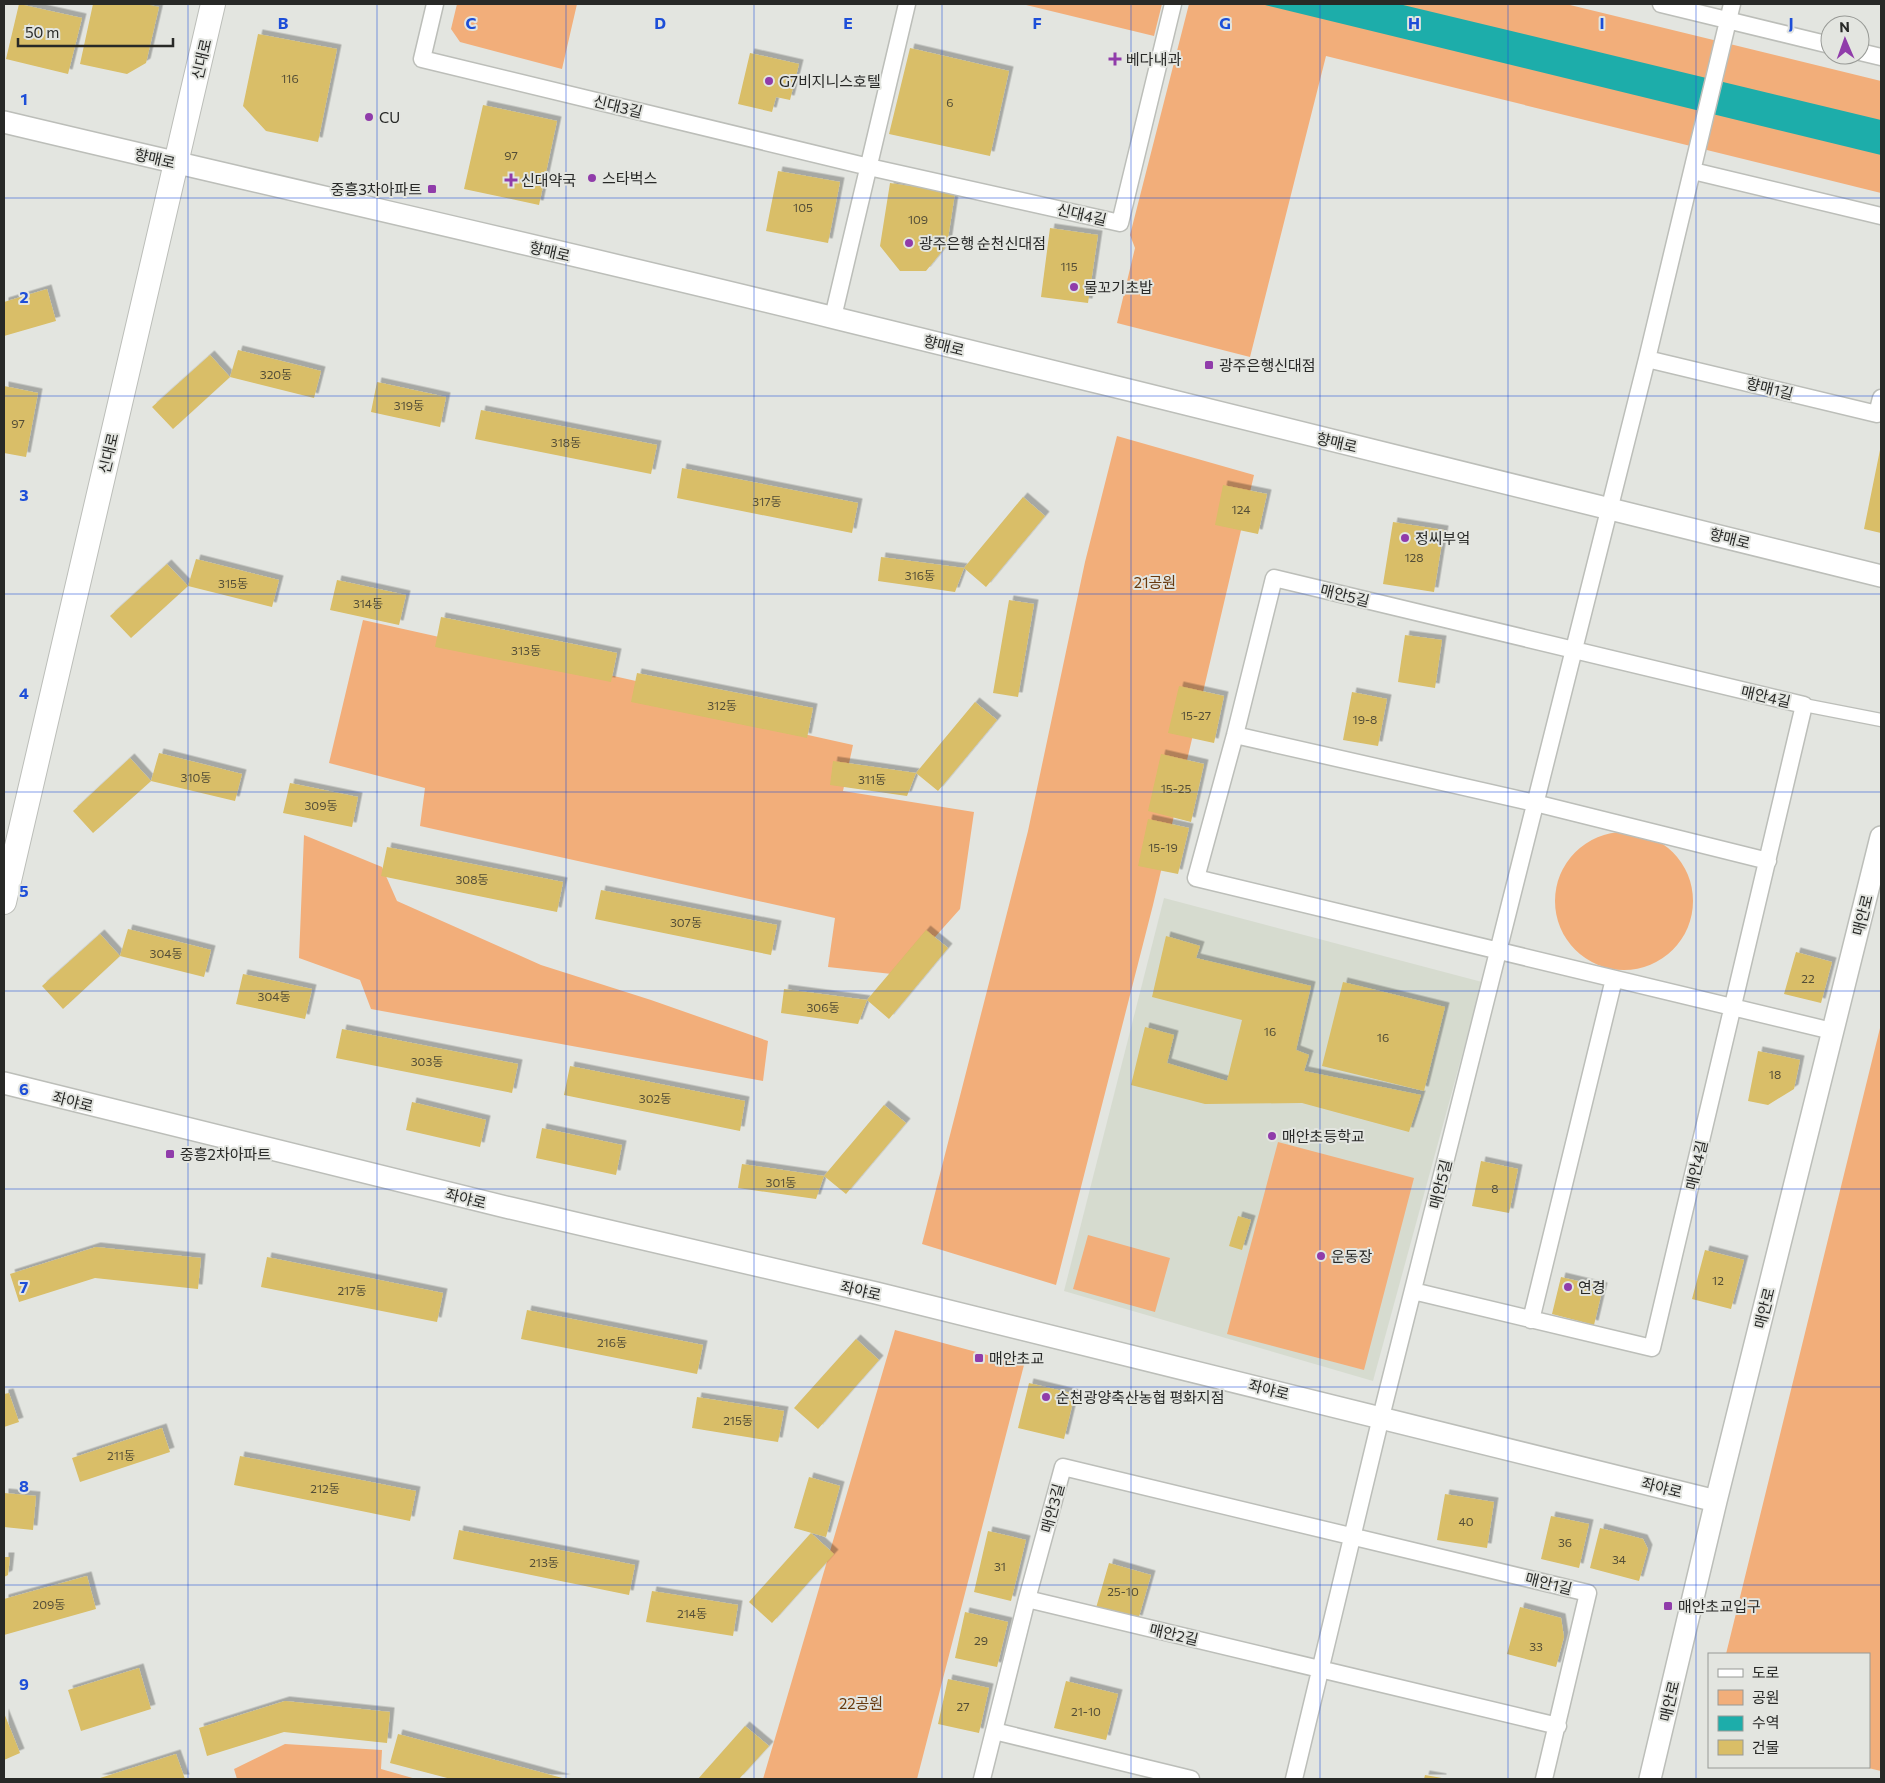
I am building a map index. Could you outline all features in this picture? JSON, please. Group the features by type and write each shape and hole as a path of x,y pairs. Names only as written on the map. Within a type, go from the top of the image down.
{"main road":[{"name":"신대로","path":"4,902 213,4"}],"street":[{"name":"신대3길","path":"435,4 422,59 869,166"},
{"path":"833,317 907,4"},
{"path":"1661,4 1820,43"},
{"path":"1609,507 1693,171 1732,4"},
{"name":"신대4길","path":"869,166 1120,223 1171,12"},
{"name":"향매로","path":"4,122 833,317 1320,438 1609,507 1881,576"},
{"path":"1693,171 1881,216"},
{"name":"향매1길","path":"1647,359 1877,414 1881,398"},
{"name":"매안5길","path":"1381,1417 1609,507"},
{"name":"매안5길","path":"1498,951 1196,878 1235,735 1274,578 1573,652"},
{"name":"매안4길","path":"1413,1291 1652,1348 1734,1008 1804,705 1573,652"},
{"path":"1804,705 1881,720"},
{"path":"1235,735 1535,803 1768,861"},
{"name":"매안로","path":"1650,1779 1716,1500 1881,837"},
{"path":"1498,951 1832,1031"},
{"path":"1531,1320 1614,979"},
{"name":"좌야로","path":"4,1084 510,1208 876,1293 1716,1500"},
{"path":"1294,1779 1381,1417"},
{"name":"매안3길","path":"982,1779 1063,1467 1352,1536"},
{"name":"매안1길","path":"1352,1536 1588,1593 1544,1779"},
{"name":"매안2길","path":"1027,1600 1558,1726"},
{"path":"994,1731 1191,1779"}],"shaded area":[{"name":"매안초등학교","path":"1164,898 1482,982 1373,1381 1064,1291"}],"green space":[{"path":"457,4 577,4 562,69 460,42 451,29"},
{"path":"1022,4 1162,4 1154,36"},
{"path":"1189,4 1566,4 1881,81 1881,193 1326,56 1250,357 1117,323 1135,248 1130,235"},
{"name":"21공원","path":"1117,436 1254,475 1153,905 1056,1285 922,1244 1028,831 1085,562"},
{"path":"363,620 645,683 637,697 853,745 843,791 974,812 960,909 901,975 828,967 835,918 420,826 425,788 329,763"},
{"path":"1624,832 1650,837 1673,852 1688,875 1693,901 1688,927 1673,950 1650,965 1624,970 1598,965 1575,950 1560,927 1555,901 1560,875 1575,852 1598,837"},
{"path":"304,835 382,867 397,901 541,965 651,1000 768,1041 763,1081 371,1009 360,980 299,958"},
{"path":"1881,1024 1881,1771 1868,1768 1870,1768 1870,1653 1726,1653"},
{"name":"운동장","path":"1278,1142 1414,1178 1364,1370 1227,1334"},
{"path":"1088,1235 1170,1258 1155,1312 1073,1289"},
{"name":"22공원","path":"895,1330 1024,1365 917,1779 763,1779"},
{"path":"285,1744 382,1750 381,1769 416,1779 237,1779 234,1769"}],"water":[{"path":"1261,4 1399,4 1881,120 1881,155"}],"building":[{"path":"19,4 82,18 68,74 6,59"},
{"path":"93,4 145,4 159,7 146,63 127,74 80,64"},
{"path":"258,34 337,49 318,142 266,131 243,106"},
{"path":"910,48 1009,71 990,156 889,134"},
{"name":"G7비지니스호텔","path":"750,53 799,64 790,100 776,97 772,112 738,104"},
{"path":"483,105 557,121 539,205 464,189"},
{"path":"778,171 840,182 828,243 766,231"},
{"path":"890,183 955,193 947,245 926,271 900,271 880,246"},
{"path":"1050,228 1098,235 1088,303 1041,297"},
{"path":"47,289 56,321 4,336 4,302"},
{"path":"238,350 321,371 314,398 230,377"},
{"path":"210,355 230,377 173,429 152,407"},
{"path":"377,382 446,397 440,427 371,412"},
{"path":"4,386 38,393 26,457 4,453"},
{"path":"481,410 657,445 651,474 475,439"},
{"path":"1881,450 1881,533 1864,529"},
{"path":"682,468 858,503 852,533 677,498"},
{"path":"1223,485 1267,494 1258,534 1215,525"},
{"path":"1023,497 1045,516 986,587 964,568"},
{"path":"1393,522 1444,530 1434,592 1383,584"},
{"path":"881,557 964,568 955,592 878,581"},
{"path":"196,559 279,580 272,607 188,586"},
{"path":"167,564 188,586 131,638 110,616"},
{"path":"337,580 406,595 399,625 330,610"},
{"path":"1009,600 1034,604 1018,697 993,693"},
{"path":"441,617 617,653 611,682 435,647"},
{"path":"1405,635 1442,640 1435,688 1398,682"},
{"path":"637,673 813,708 807,738 631,702"},
{"path":"1179,686 1224,696 1214,743 1168,733"},
{"path":"1352,692 1387,699 1378,746 1343,740"},
{"path":"975,702 997,720 938,791 916,773"},
{"path":"159,753 242,774 235,801 151,781"},
{"path":"1161,754 1204,764 1191,822 1148,811"},
{"path":"130,758 151,781 93,833 73,811"},
{"path":"833,761 916,773 907,796 830,785"},
{"path":"290,783 358,797 352,827 283,813"},
{"path":"1148,819 1189,828 1178,874 1138,866"},
{"path":"387,847 563,882 557,912 381,876"},
{"path":"601,890 777,925 771,955 595,919"},
{"path":"128,929 211,950 204,977 120,956"},
{"path":"926,930 948,948 889,1019 867,1000"},
{"path":"100,934 120,956 63,1009 42,986"},
{"path":"1166,936 1200,946 1196,958 1311,986 1296,1050 1309,1055 1304,1071 1421,1095 1409,1132 1302,1103 1205,1104 1131,1085 1145,1027 1174,1035 1167,1063 1227,1081 1242,1020 1152,997"},
{"path":"1796,952 1832,962 1821,1003 1784,994"},
{"path":"243,974 312,989 305,1019 236,1004"},
{"path":"1343,982 1445,1007 1424,1091 1322,1066"},
{"path":"784,989 867,1000 858,1024 781,1013"},
{"path":"342,1029 518,1064 512,1093 336,1058"},
{"path":"1758,1051 1800,1060 1794,1089 1768,1105 1748,1101"},
{"path":"570,1066 745,1101 740,1131 564,1095"},
{"path":"412,1102 486,1120 480,1147 406,1130"},
{"path":"884,1105 906,1123 846,1194 824,1176"},
{"path":"542,1128 622,1145 616,1175 536,1158"},
{"path":"1481,1161 1518,1169 1509,1213 1472,1206"},
{"path":"742,1164 824,1176 816,1199 738,1188"},
{"path":"1238,1216 1251,1220 1242,1250 1229,1246"},
{"path":"96,1247 201,1258 198,1289 95,1278 19,1302 10,1274"},
{"path":"1705,1250 1744,1260 1731,1309 1692,1299"},
{"path":"267,1257 443,1293 437,1322 261,1287"},
{"path":"1561,1277 1603,1287 1594,1325 1552,1314"},
{"path":"527,1310 703,1345 697,1374 521,1339"},
{"path":"856,1339 879,1360 818,1429 794,1408"},
{"path":"1029,1383 1075,1394 1064,1439 1018,1428"},
{"path":"9,1393 19,1422 4,1427 4,1394"},
{"path":"697,1397 784,1411 778,1442 692,1428"},
{"path":"162,1428 170,1452 80,1482 72,1458"},
{"path":"240,1456 416,1491 410,1521 234,1485"},
{"path":"809,1477 840,1486 826,1537 794,1528"},
{"path":"4,1493 36,1496 33,1530 4,1527"},
{"path":"1445,1494 1494,1502 1487,1548 1437,1540"},
{"path":"1551,1516 1589,1524 1579,1568 1541,1559"},
{"path":"1600,1528 1643,1539 1648,1549 1639,1581 1590,1568"},
{"path":"459,1530 635,1565 629,1595 453,1559"},
{"path":"988,1531 1026,1540 1011,1601 974,1592"},
{"path":"811,1533 834,1554 772,1623 749,1602"},
{"path":"4,1557 10,1557 8,1575 4,1577"},
{"path":"1109,1563 1151,1575 1138,1620 1096,1608"},
{"path":"87,1576 96,1609 4,1635 4,1599"},
{"path":"652,1591 738,1605 733,1636 646,1622"},
{"path":"1520,1607 1561,1618 1564,1637 1556,1667 1507,1654"},
{"path":"965,1612 1008,1622 997,1667 955,1658"},
{"path":"139,1668 151,1709 81,1731 68,1690"},
{"path":"948,1679 989,1688 979,1733 938,1724"},
{"path":"1066,1681 1118,1694 1106,1740 1054,1728"},
{"path":"285,1701 390,1712 387,1743 284,1732 207,1756 199,1728"},
{"path":"4,1713 20,1753 4,1760"},
{"path":"745,1726 769,1746 739,1779 698,1779"},
{"path":"398,1734 566,1779 451,1779 390,1763"},
{"path":"176,1754 185,1779 97,1779"},
{"path":"1425,1775 1442,1778 1442,1779 1424,1779"}],"place":[{"name":"베다내과","path":"1115,59"},
{"name":"G7비지니스호텔","path":"769,81"},
{"name":"CU","path":"369,117"},
{"name":"스타벅스","path":"592,178"},
{"name":"신대약국","path":"511,180"},
{"name":"중흥3차아파트","path":"432,189"},
{"name":"광주은행 순천신대점","path":"909,243"},
{"name":"물꼬기초밥","path":"1074,287"},
{"name":"광주은행신대점","path":"1209,365"},
{"name":"정씨부엌","path":"1405,538"},
{"name":"매안초등학교","path":"1272,1136"},
{"name":"중흥2차아파트","path":"170,1154"},
{"name":"운동장","path":"1321,1256"},
{"name":"연경","path":"1568,1287"},
{"name":"매안초교","path":"979,1358"},
{"name":"순천광양축산농협 평화지점","path":"1046,1397"},
{"name":"매안초교입구","path":"1668,1606"}]}
